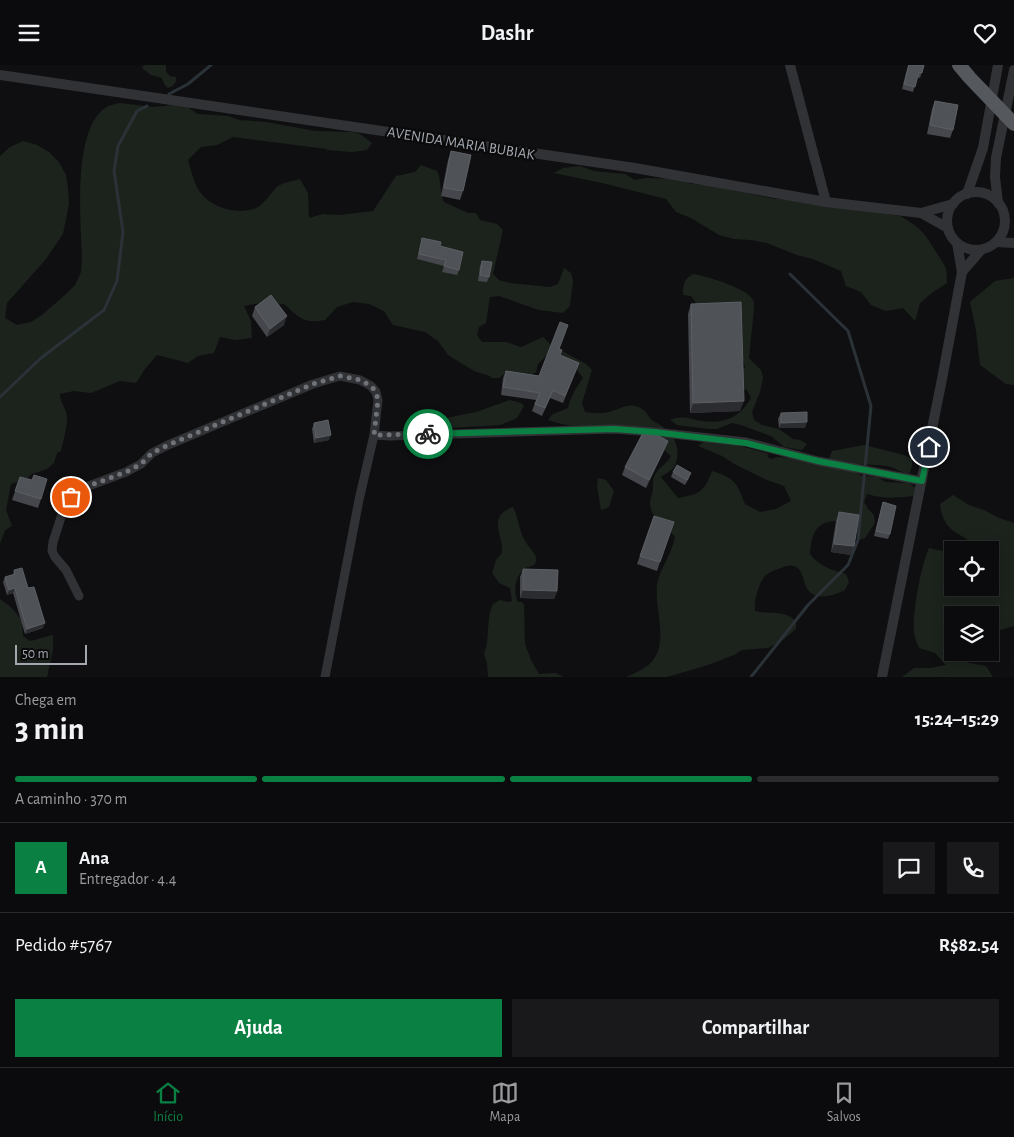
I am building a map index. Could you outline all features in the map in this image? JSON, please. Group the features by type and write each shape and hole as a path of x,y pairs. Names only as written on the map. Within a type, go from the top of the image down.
{"highway":[{"path":"959,65 970,79 1014,124"}],"street":[{"path":"790,65 826,202"},
{"path":"967,194 983,148 998,65"},
{"path":"1014,70 996,158 994,177 998,203 1005,218 1014,229"},
{"name":"AVENIDA MARIA BUBIAK","path":"0,75 635,168 826,202 921,213 953,204"},
{"path":"981,250 964,248 957,243 948,229 949,211 953,204 967,194 984,193 998,203"},
{"name":"AVENIDA MARIA BUBIAK","path":"921,213 948,229"},
{"path":"996,242 1004,227 1005,218"},
{"path":"962,272 981,250 996,242 1014,243"},
{"path":"882,677 962,272 957,243"},
{"path":"79,596 66,570 52,551 64,508 71,497 86,487 126,472 141,464 152,453 168,445 313,384 340,376 360,380 371,386 376,392 378,400 374,435 359,501 325,677"},
{"path":"374,435 614,429 654,432 746,443 818,461 922,481"}],"shaded area":[{"path":"144,65 166,65 166,72 170,76 176,77 173,86 168,88 162,78 151,75 142,68"},
{"path":"120,103 153,107 184,104 197,114 228,116 245,122 242,120 266,122 315,131 353,132 360,134 372,143 367,150 352,152 233,137 217,145 201,147 188,160 196,186 209,201 232,210 240,211 256,208 278,186 300,179 308,193 309,218 323,214 340,215 373,211 396,176 415,172 421,165 437,171 444,202 468,213 476,213 480,220 497,224 503,230 493,274 499,280 550,287 558,284 564,268 571,273 573,281 570,306 563,313 539,310 499,296 490,297 486,323 479,327 477,335 482,342 506,342 521,347 543,337 551,345 586,364 592,370 582,403 585,412 606,413 625,406 633,406 644,410 652,420 666,430 591,429 548,420 553,414 568,408 574,392 583,378 573,365 551,351 538,364 536,372 529,377 506,373 499,378 491,378 474,371 448,355 438,341 425,332 393,325 384,311 369,304 353,302 337,307 325,320 312,321 302,319 284,304 260,303 244,306 251,321 252,338 235,340 220,337 214,353 198,356 188,363 157,355 136,383 120,381 91,393 74,391 60,394 67,418 61,451 57,453 54,463 47,469 11,484 6,510 12,526 5,530 0,544 0,156 10,147 23,141 37,145 49,152 59,162 66,175 68,189 69,204 63,234 46,259 7,303 5,318 17,325 31,322 43,314 75,285 81,272 81,178 87,136 94,120 105,108"},
{"path":"580,166 594,171 625,174 635,180 646,178 680,179 691,184 707,185 776,199 791,199 900,216 918,228 930,242 946,268 947,283 920,303 915,321 903,308 886,311 871,305 861,292 846,286 841,271 813,259 767,243 719,235 691,218 676,212 666,199 554,173 563,168"},
{"path":"693,274 735,287 753,300 754,308 749,358 761,370 763,377 760,392 752,412 754,420 762,425 779,429 793,439 807,444 802,450 784,447 771,436 741,425 732,423 717,429 709,429 677,425 670,420 689,418 709,422 724,420 736,415 747,405 751,398 747,390 730,387 745,367 726,305 719,302 696,312 696,303 691,296 683,295 685,282"},
{"path":"1014,278 1014,385 1006,384 980,365 970,302 995,281"},
{"path":"510,400 521,403 524,406 517,418 500,425 450,428 442,427 440,423 446,418 476,412"},
{"path":"671,435 677,446 678,455 673,468 661,477 678,498 691,495 704,488 712,471 726,476 734,482 745,504 760,512 776,509 791,501 784,486 767,480 722,456 698,446 708,439 723,441 769,454 767,456 771,459 778,457 802,459 817,465 848,470 863,476 878,477 885,482 909,483 916,488 915,494 913,496 890,498 867,494 864,502 874,515 875,523 865,538 858,540 856,523 836,521 822,524 818,528 811,543 810,554 822,565 846,574 849,582 845,590 828,596 812,594 805,584 800,570 792,566 774,570 764,577 757,593 755,611 786,615 796,621 796,629 783,640 768,648 742,650 708,665 667,677 626,677 653,661 658,652 660,630 657,585 675,537 656,518 651,509 650,501 654,477 671,456 651,438"},
{"path":"864,445 904,455 912,459 909,474 887,466 850,464 829,459 832,451"},
{"path":"598,478 606,480 614,491 609,507 601,510 597,486"},
{"path":"953,495 969,505 1014,523 1014,626 999,630 999,606 944,606 944,661 966,661 986,666 993,677 902,677 914,668 946,665 935,653 919,648 914,633 914,614 918,590 929,548 944,551 944,596 999,596 999,541 966,541 967,539 951,529 945,522 940,504"},
{"path":"513,507 522,535 536,558 534,564 521,572 516,585 518,602 522,602 524,605 525,644 539,674 555,673 564,677 488,677 484,654 488,623 493,604 500,600 512,601 510,588 499,583 492,573 496,560 502,553 498,521 505,511"},
{"path":"0,599 12,608 22,621 23,636 30,641 53,635 53,650 47,677 0,677"}],"building":[{"path":"909,65 924,65 922,73 919,72 915,87 904,84"},
{"path":"935,101 958,105 953,130 930,125"},
{"path":"451,151 471,155 463,191 444,188"},
{"path":"422,238 441,242 440,246 463,252 459,270 444,266 446,260 419,254"},
{"path":"482,261 492,262 489,277 480,275"},
{"path":"271,295 287,316 270,329 255,307"},
{"path":"741,302 744,401 693,403 691,304"},
{"path":"560,322 568,325 559,349 562,350 560,355 579,363 565,396 553,390 545,408 535,404 540,393 503,387 506,371 539,376"},
{"path":"807,412 807,422 781,423 781,413"},
{"path":"328,420 331,435 316,438 314,423"},
{"path":"645,429 668,441 649,480 625,467"},
{"path":"677,465 691,473 687,480 673,472"},
{"path":"34,475 47,479 41,499 15,491 20,477 32,480"},
{"path":"883,502 896,506 890,534 876,531"},
{"path":"839,512 859,515 854,546 834,544"},
{"path":"654,516 674,522 660,562 640,556"},
{"path":"22,568 28,588 34,587 45,623 27,629 15,588 9,590 5,577 15,574 14,570"},
{"path":"523,569 558,570 557,591 523,590"}],"waterway":[{"path":"169,94 188,84 211,65"},
{"path":"0,397 41,358 104,310 117,281 123,232 114,171 118,146 137,111 147,106"},
{"path":"751,677 808,605 848,565 858,540 871,406 848,331 790,274"}],"way so far":[{"path":"71,497 86,487 126,472 141,464 152,453 168,445 313,384 340,376 360,380 371,386 376,392 378,400 374,435 428,434"}],"route":[{"path":"428,434 614,429 654,432 746,443 818,461 922,481 929,447"}]}
